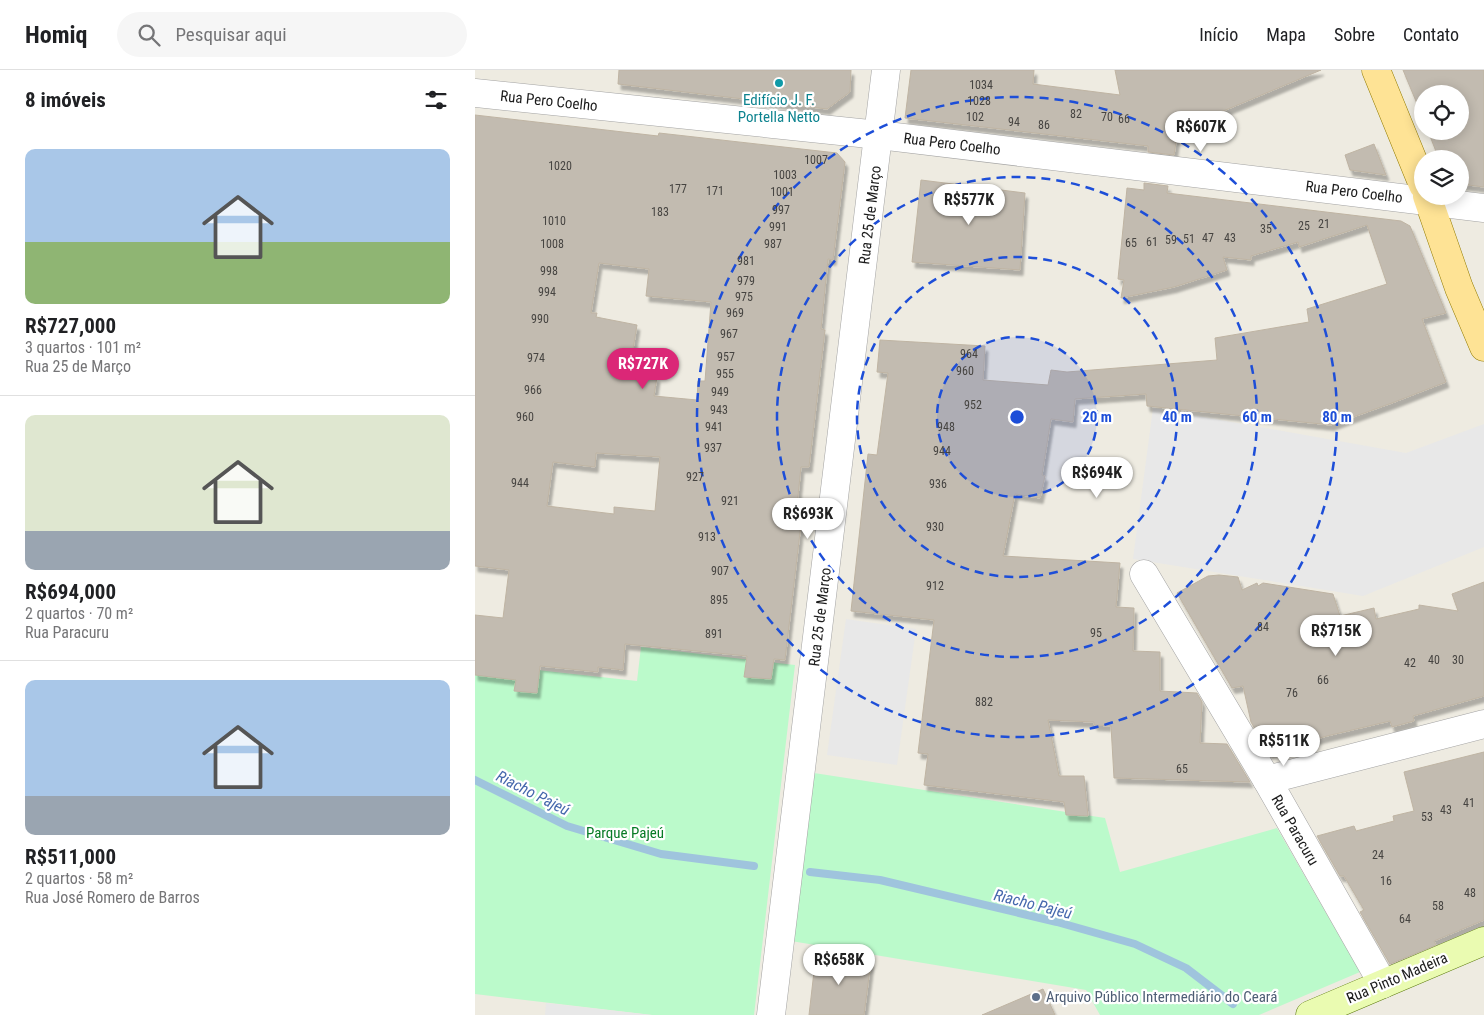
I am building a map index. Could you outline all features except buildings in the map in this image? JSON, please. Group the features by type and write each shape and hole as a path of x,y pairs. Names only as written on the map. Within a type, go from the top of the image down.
{"main road":[{"path":"1376,70 1414,164"},
{"path":"1430,205 1459,288 1484,347"},
{"name":"Rua Pinto Madeira","path":"1310,1015 1484,941"}],"street":[{"name":"Rua 25 de Março","path":"771,1015 886,70"},
{"name":"Rua Pero Coelho","path":"475,93 1414,193"},
{"name":"Rua Pero Coelho","path":"1469,204 1484,208"},
{"name":"Rua Paracuru","path":"1144,574 1267,780 1383,984"},
{"path":"1267,780 1484,724"}],"green space":[{"name":"Parque Pajeú","path":"641,647 795,665 754,1015 652,1015 475,994 475,663 637,681"},
{"path":"814,773 1105,818 1120,872 1277,828 1360,972 1259,1015 1100,1015 1086,990 791,941"}],"shaded area":[{"path":"1153,408 1406,453 1484,424 1484,547 1363,596 1133,559"},
{"path":"846,619 916,629 897,765 827,755"},
{"path":"546,1003 652,1015 545,1015"}],"waterway":[{"name":"Riacho Pajeú","path":"475,780 567,826 661,854 754,866"},
{"name":"Riacho Pajeú","path":"810,872 880,880 1057,922 1135,944 1186,968 1233,1004"}],"place":[{"name":"Edifício J. F. Portella Netto","path":"779,83"},
{"name":"Arquivo Público Intermediário do Ceará","path":"1036,997"}]}
